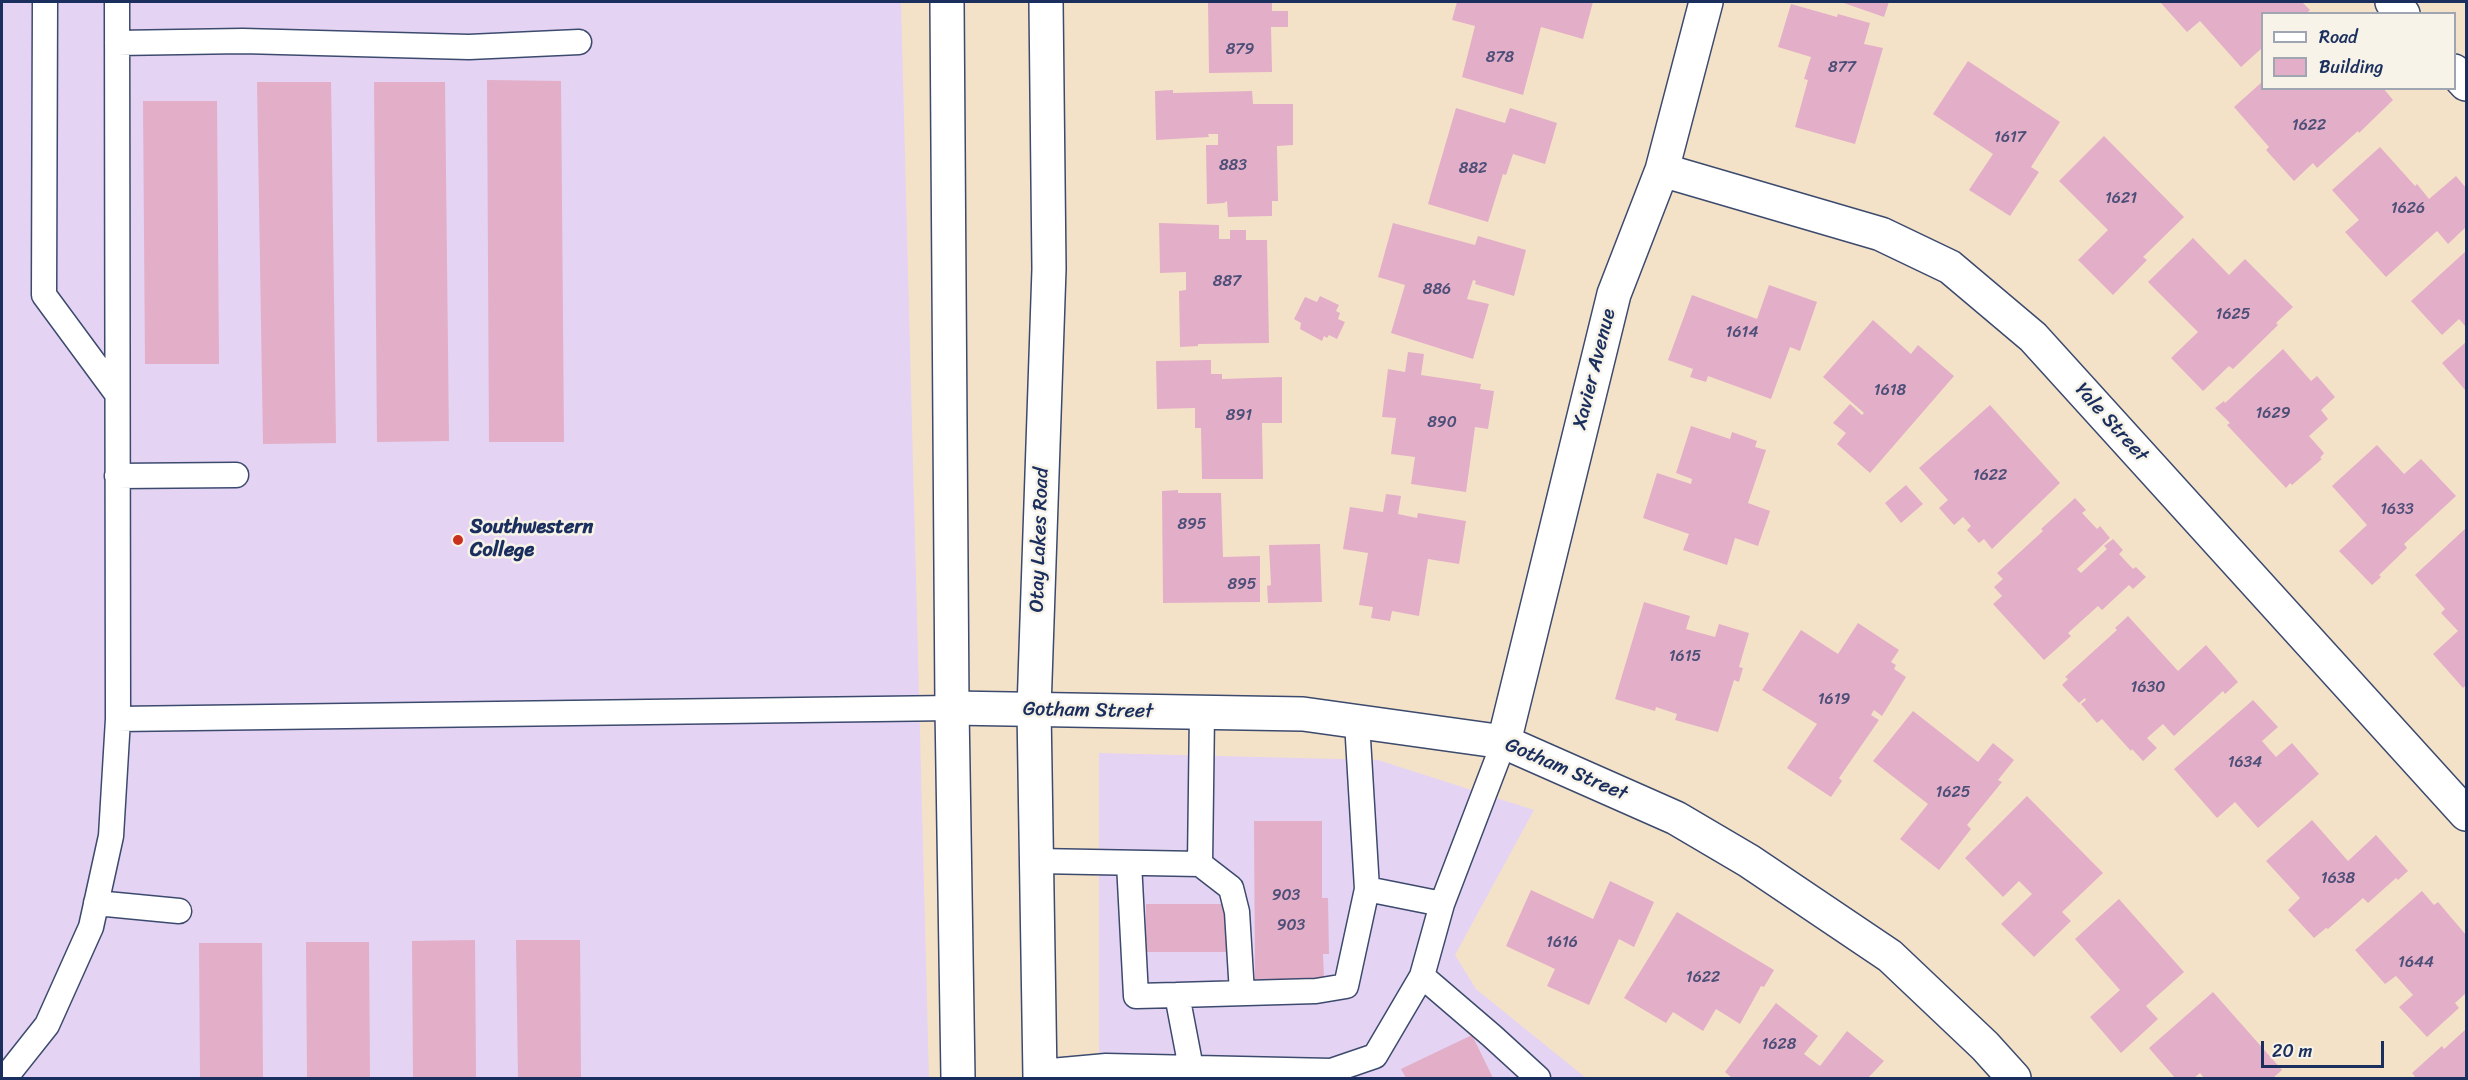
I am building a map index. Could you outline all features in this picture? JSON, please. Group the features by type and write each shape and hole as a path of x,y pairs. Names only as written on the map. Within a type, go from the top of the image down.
{"street":[{"path":"947,2 952,708 958,1078"},
{"name":"Otay Lakes Road","path":"1040,1076 1034,709 1049,268 1046,2"},
{"name":"Xavier Avenue","path":"1504,742 1614,294 1662,170 1706,2"},
{"path":"2456,72 2466,84"},
{"name":"Yale Street","path":"1662,170 1881,234 1950,267 2033,338 2466,814"},
{"name":"Gotham Street","path":"952,708 1303,714 1504,742 1676,818 1758,867 1890,956 1985,1046 2014,1078"}],"lane":[{"path":"45,2 44,295 117,394"},
{"path":"5,1078 46,1025 91,927 111,836 118,719 117,2"},
{"path":"117,43 243,41 469,47 579,42"},
{"path":"117,476 237,475"},
{"path":"118,719 952,708"},
{"path":"1200,864 1202,713"},
{"path":"1129,863 1136,996 1316,991 1346,986 1368,888 1357,722"},
{"path":"1040,1076 1106,1066 1331,1071 1375,1056 1422,976 1442,904 1504,742"},
{"path":"1037,861 1200,864 1231,888 1237,912 1242,993"},
{"path":"1368,888 1442,904"},
{"path":"96,903 179,911"},
{"path":"1422,976 1538,1078"},
{"path":"1177,995 1191,1068"}],"shaded area":[{"name":"Southwestern College","path":"2,2 901,2 929,1078 2,1078"},
{"path":"1099,753 1378,760 1534,810 1455,955 1476,989 1586,1078 1099,1078"}],"building":[{"path":"1208,2 1272,2 1272,11 1288,11 1288,27 1271,27 1272,72 1209,73"},
{"path":"1457,2 1593,2 1583,39 1541,27 1523,95 1462,77 1475,26 1452,20"},
{"path":"1841,2 1889,2 1884,17"},
{"path":"2160,2 2302,2 2310,10 2308,12 2261,12 2261,49 2241,67 2200,21 2187,32"},
{"path":"1791,4 1837,17 1838,14 1870,23 1864,44 1883,48 1855,144 1795,127 1808,80 1804,79 1811,57 1778,47"},
{"path":"1968,61 2060,122 2031,167 2039,172 2010,216 1969,190 1993,154 1933,114"},
{"path":"487,80 561,81 564,442 489,442"},
{"path":"257,82 331,82 336,443 263,444"},
{"path":"374,82 445,82 449,441 377,442"},
{"path":"2261,83 2261,90 2385,90 2393,100 2359,133 2358,131 2317,168 2313,163 2294,181 2266,150 2269,147 2234,107"},
{"path":"1173,90 1173,93 1252,91 1253,104 1293,104 1293,145 1277,146 1278,201 1272,201 1272,216 1228,217 1227,201 1207,204 1206,145 1218,145 1218,134 1208,134 1209,137 1156,140 1155,91"},
{"path":"143,101 217,101 219,364 145,364"},
{"path":"1456,108 1505,123 1510,108 1557,123 1545,164 1513,154 1506,175 1503,174 1488,222 1428,204"},
{"path":"2104,136 2184,217 2143,257 2147,260 2113,295 2078,260 2108,230 2059,181"},
{"path":"2380,147 2429,199 2456,176 2466,188 2466,227 2448,244 2437,231 2386,277 2345,232 2359,220 2332,190"},
{"path":"1159,223 1219,225 1219,239 1230,239 1230,230 1246,230 1246,240 1267,240 1269,343 1198,344 1198,346 1180,347 1179,291 1186,290 1186,272 1160,273"},
{"path":"1393,223 1475,245 1478,236 1526,250 1514,296 1475,284 1476,281 1473,280 1467,299 1489,304 1473,359 1391,333 1405,285 1378,277"},
{"path":"2193,238 2229,275 2245,259 2293,307 2233,369 2229,366 2203,391 2171,358 2198,332 2148,282"},
{"path":"2466,251 2466,327 2459,319 2442,335 2411,301"},
{"path":"1769,285 1817,302 1800,351 1790,347 1771,399 1708,376 1706,382 1690,377 1693,369 1668,360 1692,295 1757,319"},
{"path":"1320,296 1339,305 1336,311 1340,313 1338,319 1345,322 1337,339 1329,335 1327,338 1324,336 1322,341 1300,329 1301,323 1294,319 1305,297 1317,302"},
{"path":"1873,320 1911,354 1918,345 1954,376 1870,473 1837,444 1846,433 1833,423 1850,404 1862,415 1864,413 1823,377"},
{"path":"2466,342 2466,391 2442,363"},
{"path":"2283,349 2311,381 2317,376 2335,397 2321,410 2328,419 2309,436 2324,453 2320,458 2322,459 2286,488 2227,425 2230,423 2215,408 2224,401 2225,403"},
{"path":"1408,352 1424,354 1421,375 1481,384 1480,389 1494,391 1488,429 1475,427 1466,492 1411,484 1415,457 1391,454 1396,418 1382,417 1388,369 1405,372"},
{"path":"1211,360 1211,374 1222,374 1222,379 1282,377 1282,423 1262,423 1263,479 1202,479 1201,428 1195,428 1195,408 1157,409 1156,361"},
{"path":"1990,405 2060,483 1992,549 1984,539 1979,543 1967,530 1971,526 1963,517 1954,525 1939,508 1948,500 1919,468"},
{"path":"1691,426 1730,439 1732,432 1757,441 1755,447 1766,450 1748,503 1770,511 1758,546 1735,538 1727,565 1683,550 1689,534 1643,518 1657,473 1691,484 1692,479 1676,473"},
{"path":"2377,445 2404,474 2421,459 2456,496 2404,544 2407,548 2372,585 2339,551 2367,525 2332,486"},
{"path":"1906,485 1923,504 1901,523 1885,503"},
{"path":"1178,490 1178,493 1221,493 1223,557 1260,556 1260,602 1163,603 1162,491"},
{"path":"1386,494 1401,496 1398,514 1417,518 1418,513 1466,521 1459,564 1428,559 1419,616 1392,611 1390,621 1371,618 1373,607 1359,605 1368,553 1343,549 1350,507 1383,512"},
{"path":"2075,498 2086,510 2082,513 2097,529 2100,526 2110,538 2077,569 2081,573 2107,549 2104,546 2113,539 2123,550 2119,554 2133,569 2136,567 2146,577 2133,589 2129,585 2102,610 2098,606 2068,633 2071,636 2044,660 1993,604 2002,596 1994,587 2003,579 1997,573"},
{"path":"2466,528 2466,685 2463,688 2433,654 2458,631 2441,613 2445,609 2415,575"},
{"path":"1320,544 1322,602 1268,603 1267,586 1271,585 1269,545"},
{"path":"1644,602 1690,616 1686,629 1715,637 1719,624 1749,633 1739,667 1743,668 1739,682 1734,680 1718,732 1675,720 1677,714 1656,707 1655,711 1615,699"},
{"path":"2128,616 2178,671 2206,645 2238,682 2225,694 2223,691 2174,736 2163,724 2147,738 2157,748 2143,761 2102,719 2097,723 2081,704 2086,700 2085,698 2079,703 2062,685 2068,679 2065,677 2117,630 2115,628"},
{"path":"1858,623 1899,650 1891,662 1896,665 1894,669 1906,677 1882,716 1874,710 1871,715 1879,720 1839,778 1842,781 1831,797 1787,768 1817,724 1762,690 1801,630 1838,654"},
{"path":"2253,700 2278,727 2262,741 2276,757 2292,743 2319,774 2258,828 2235,802 2217,818 2174,769"},
{"path":"1913,711 1978,762 1993,743 2014,760 1998,780 2002,782 1967,825 1971,829 1939,870 1900,839 1928,804 1873,761"},
{"path":"2027,796 2103,873 2062,912 2071,921 2034,957 2001,924 2032,894 2019,881 2003,897 1965,858"},
{"path":"2312,820 2348,861 2376,835 2408,871 2398,880 2396,878 2368,903 2363,898 2328,929 2326,928 2314,938 2288,910 2300,898 2266,861"},
{"path":"1254,821 1322,821 1322,898 1328,898 1329,954 1323,954 1324,979 1255,979"},
{"path":"1610,881 1654,902 1634,947 1619,939 1589,1005 1547,986 1555,969 1506,946 1531,890 1593,919"},
{"path":"2422,891 2434,905 2438,902 2466,935 2466,993 2455,1003 2459,1008 2427,1037 2399,1007 2413,995 2396,976 2385,984 2355,950"},
{"path":"2119,899 2184,972 2146,1006 2158,1019 2121,1053 2090,1017 2120,990 2075,939"},
{"path":"1146,904 1232,904 1232,952 1146,952"},
{"path":"1677,912 1774,970 1764,987 1761,986 1740,1024 1716,1009 1703,1031 1673,1012 1666,1023 1624,998"},
{"path":"475,940 476,1078 413,1078 412,941"},
{"path":"516,940 580,940 581,1078 518,1078"},
{"path":"306,942 369,942 370,1078 307,1078"},
{"path":"199,943 262,943 263,1078 200,1078"},
{"path":"2213,992 2282,1070 2273,1078 2204,1078 2200,1073 2194,1078 2175,1078 2149,1048"},
{"path":"1776,1003 1818,1036 1804,1054 1820,1066 1847,1031 1884,1061 1868,1078 1732,1078 1725,1072"},
{"path":"2466,1029 2466,1078 2416,1078 2412,1073 2442,1046 2444,1049"},
{"path":"1472,1035 1493,1078 1406,1078 1401,1069"}],"place":[{"name":"Southwestern College","path":"458,540"}]}
